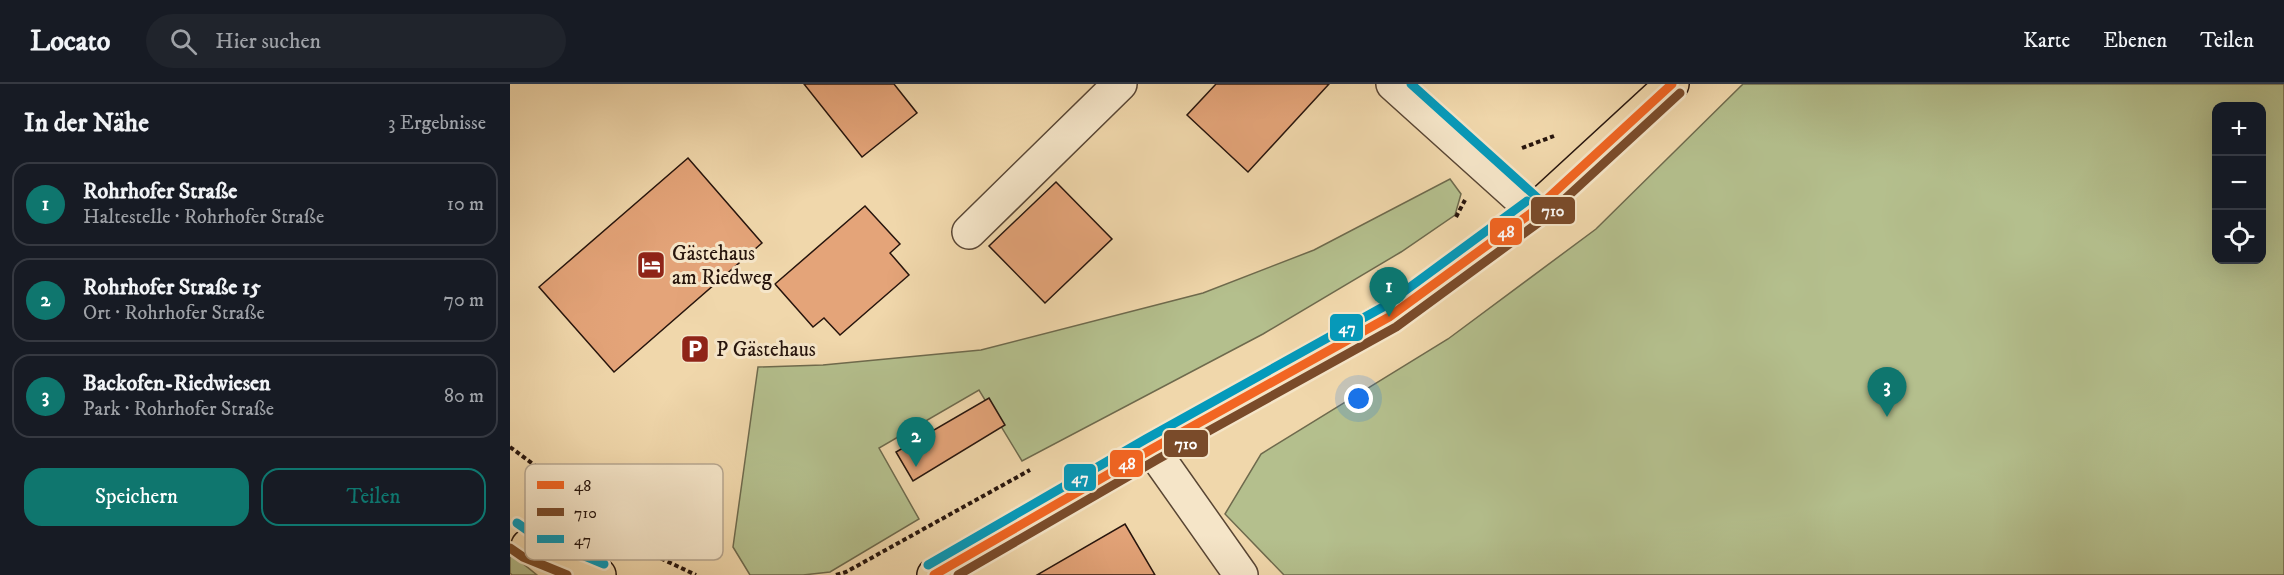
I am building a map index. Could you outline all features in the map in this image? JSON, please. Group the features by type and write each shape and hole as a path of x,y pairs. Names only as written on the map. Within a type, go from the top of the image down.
{"main road":[{"path":"934,575 1152,449 1389,317 1534,211 1672,84"},
{"path":"543,560 560,575"},
{"path":"566,560 599,575"}],"street":[{"path":"969,232 1120,84"},
{"path":"1393,84 1534,211"},
{"path":"1152,449 1241,575"}],"path":[{"path":"1454,221 1483,164 1558,134"},
{"path":"510,447 533,464"},
{"path":"836,575 864,562 1038,466"},
{"path":"664,560 696,575"}],"green space":[{"path":"1743,84 2284,84 2284,575 1284,575 1225,514 1261,454 1448,339 1596,229"},
{"path":"1450,179 1461,194 1455,215 1401,252 1263,334 1022,461 979,390 879,448 919,519 830,572 803,575 750,575 733,547 758,367 823,365 981,350 1203,293 1314,250"},
{"path":"510,553 537,575 512,575 510,573"}],"building":[{"path":"804,84 894,84 917,113 862,157"},
{"path":"1216,84 1329,84 1248,172 1187,115"},
{"name":"Gästehaus am Riedweg","path":"688,158 762,243 614,372 539,287"},
{"path":"1056,182 1112,239 1045,303 989,246"},
{"path":"865,206 900,244 890,253 909,275 840,335 824,318 813,327 775,284"},
{"path":"989,398 1005,425 913,481 896,452"},
{"path":"1125,524 1155,575 1037,575"}],"transit line":[{"name":"47","path":"1411,84 1542,202"},
{"name":"48","path":"934,575 1152,449 1389,317 1534,211 1672,84"},
{"name":"710","path":"958,575 1158,459 1396,327 1542,220 1680,93"},
{"name":"47","path":"928,565 1146,439 1383,307 1527,201"},
{"name":"47","path":"517,523 525,529"},
{"name":"710","path":"510,548 525,558"},
{"name":"710","path":"530,560 567,575"},
{"name":"47","path":"594,560 604,564"}],"place":[{"name":"Gästehaus am Riedweg","path":"651,265"},
{"name":"Rohrhofer Straße","path":"1389,317"},
{"name":"P Gästehaus","path":"695,349"},
{"name":"Backofen-Riedwiesen","path":"1887,417"},
{"name":"Rohrhofer Straße 15","path":"916,467"}]}
